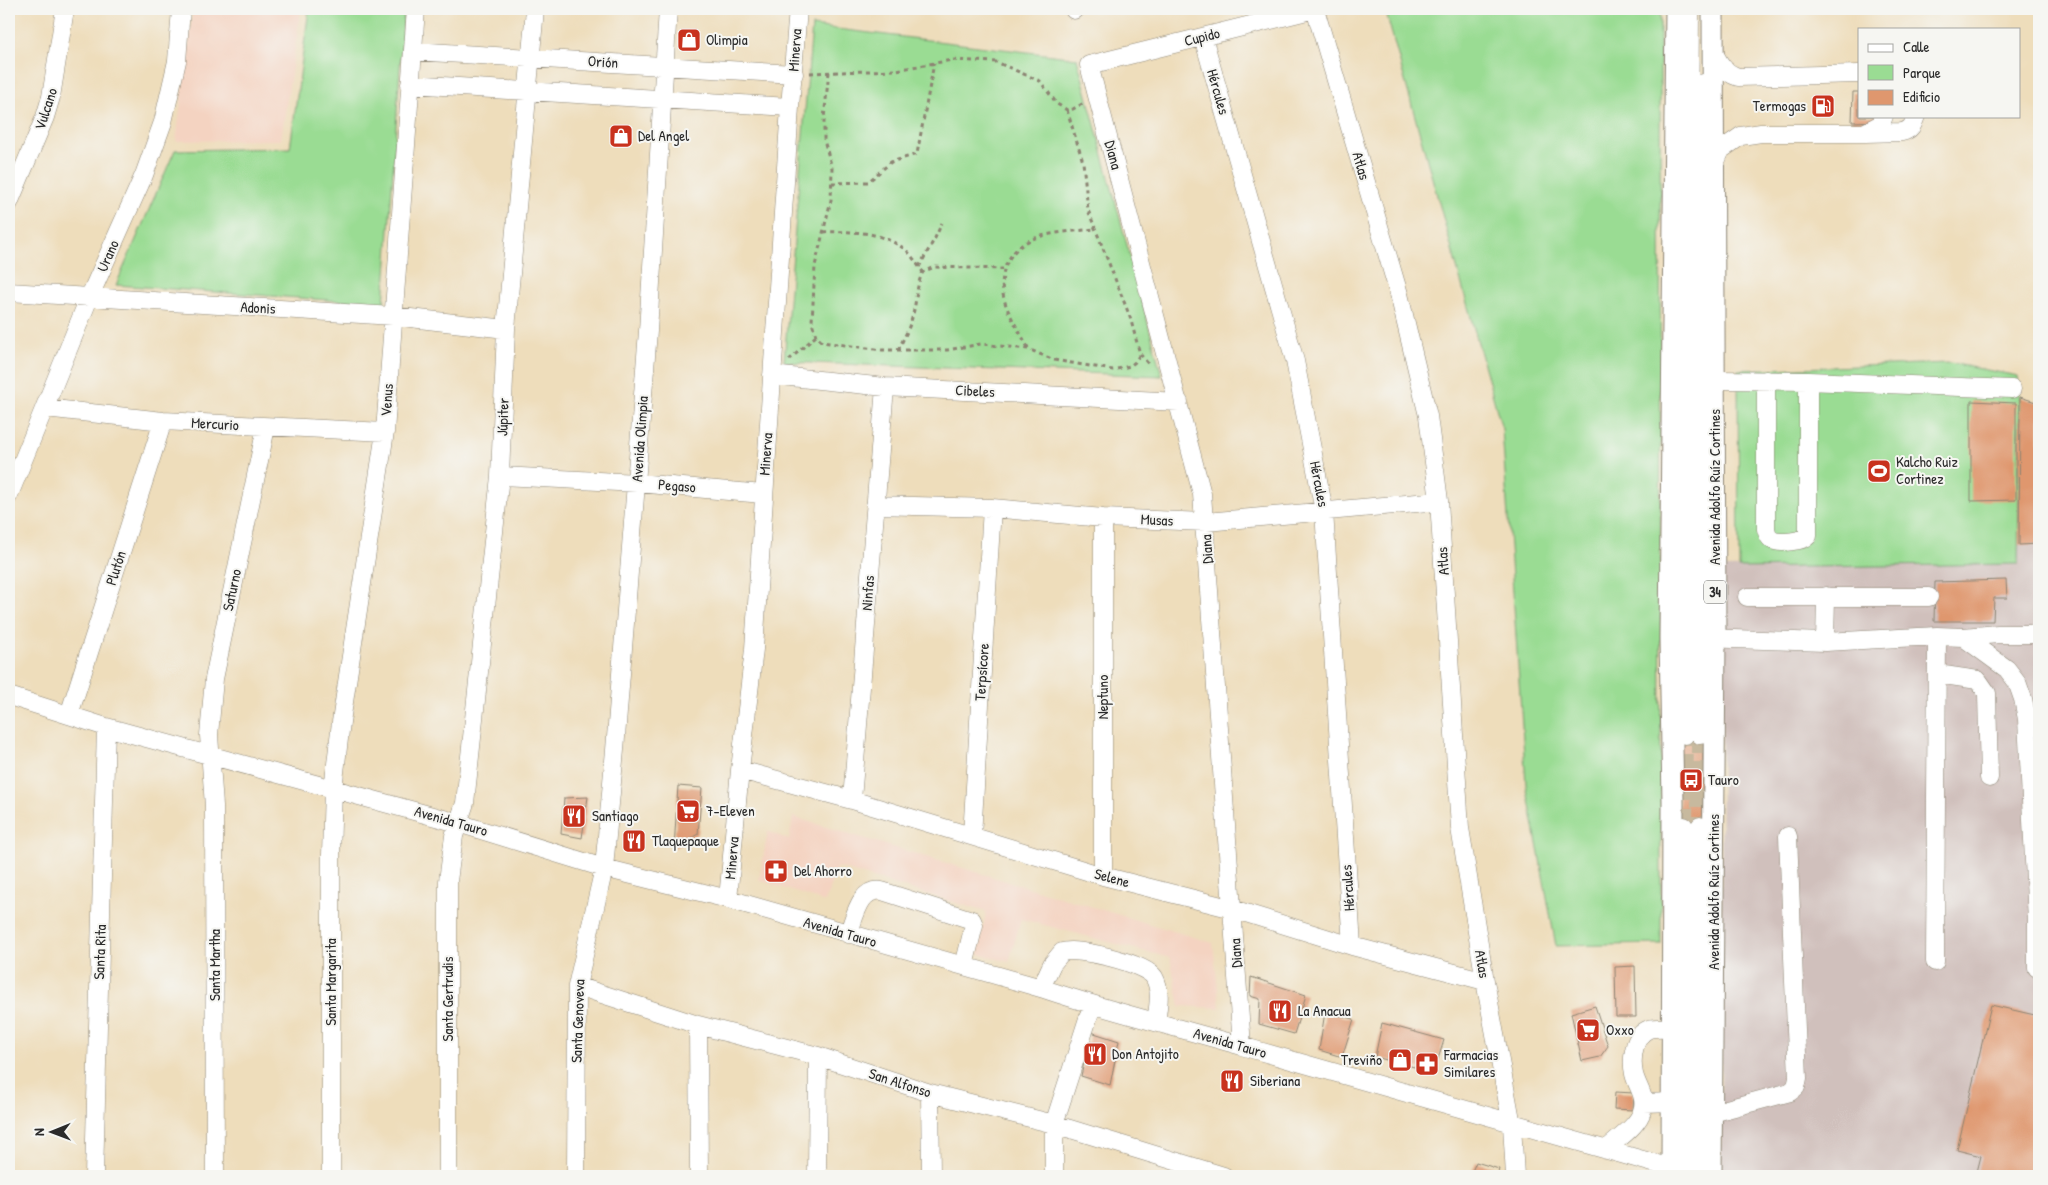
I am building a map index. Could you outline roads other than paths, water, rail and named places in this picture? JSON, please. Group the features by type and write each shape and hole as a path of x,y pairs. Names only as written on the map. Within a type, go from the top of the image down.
{"main road":[{"name":"Avenida Adolfo Ruíz Cortines","path":"1676,9 1693,638 1712,1113 1711,1176"},
{"name":"Avenida Adolfo Ruíz Cortines","path":"1685,1174 1672,1102 1672,1028 1693,638 1716,380 1712,168 1713,9"}],"street":[{"name":"Vulcano","path":"9,203 45,117 51,97 65,9"},
{"name":"Urano","path":"9,495 46,408 89,298 144,175 163,122 177,61 181,9"},
{"name":"Venus","path":"333,789 385,432 416,9"},
{"name":"Júpiter","path":"458,823 465,803 500,476 506,329 535,9"},
{"name":"Avenida Olimpia","path":"604,868 637,483 668,9"},
{"name":"Minerva","path":"728,899 754,649 763,494 798,9"},
{"name":"Cupido","path":"1089,65 1315,9"},
{"name":"Atlas","path":"1315,9 1399,294 1428,416 1439,501 1460,828 1485,981 1512,1125 1515,1176"},
{"path":"1690,9 1693,638"},
{"path":"1692,735 1703,9"},
{"name":"Hércules","path":"1203,37 1295,361 1324,511 1352,946"},
{"path":"1712,49 1720,66 1729,74 1738,77 1858,74"},
{"name":"Orión","path":"413,51 794,74"},
{"name":"Diana","path":"1089,65 1202,494 1206,522 1242,1046"},
{"path":"410,84 790,107"},
{"path":"1864,133 1880,124 1883,118"},
{"path":"1712,168 1721,150 1730,142 1750,134 1902,132 1907,131 1913,125 1915,118"},
{"name":"Adonis","path":"9,292 393,316 506,329"},
{"name":"Cibeles","path":"772,375 885,387 1179,402"},
{"path":"1716,380 1808,381 2012,389"},
{"path":"1766,380 1766,529 1768,536 1776,541 1801,540 1808,536 1808,381"},
{"name":"Ninfas","path":"852,800 885,387"},
{"name":"Mercurio","path":"46,408 163,421 385,432"},
{"name":"Plutón","path":"69,715 163,421"},
{"name":"Saturno","path":"211,754 209,735 214,679 266,427"},
{"name":"Pegaso","path":"500,476 637,483 763,494"},
{"name":"Musas","path":"875,505 992,508 1103,518 1206,522 1439,501"},
{"name":"Terpsícore","path":"972,836 992,508"},
{"name":"Neptuno","path":"1103,518 1103,876"},
{"path":"1825,642 1826,596"},
{"path":"1747,597 1929,597"},
{"path":"1693,638 1825,642 1937,636 1963,637 1998,634 2039,634"},
{"path":"1936,962 1937,636"},
{"path":"1963,637 2008,669 2017,682 2023,698 2027,719 2038,921 2037,968"},
{"path":"1937,674 1978,680 1987,692 1989,778"},
{"name":"Avenida Tauro","path":"9,696 106,727 211,754 458,823 604,868 728,899 1041,988 1092,1006 1242,1046 1685,1174"},
{"name":"Santa Rita","path":"94,1176 106,727"},
{"name":"Santa Martha","path":"211,754 214,806 215,1176"},
{"name":"Selene","path":"740,770 852,800 1103,876 1233,910 1352,946 1485,981"},
{"name":"Santa Margarita","path":"331,1176 331,855 333,789"},
{"name":"Santa Gertrudis","path":"448,1176 448,882 450,857 458,823"},
{"path":"1685,1174 1692,826"},
{"path":"1712,1113 1790,1092 1796,1087 1798,1078 1788,836"},
{"name":"Santa Genoveva","path":"576,1176 577,986 604,868"},
{"path":"848,934 865,894 872,890 882,891 972,920 974,925 964,966"},
{"path":"1041,988 1052,964 1062,952 1074,950 1106,957 1136,966 1153,976 1158,987 1159,998 1156,1022"},
{"name":"San Alfonso","path":"577,986 698,1025 818,1056 930,1093 1054,1124 1170,1169 1224,1176"},
{"path":"1054,1176 1054,1124 1092,1006"},
{"path":"698,1025 699,1176"},
{"path":"1606,1150 1640,1117 1644,1103 1633,1067 1636,1045 1645,1031 1672,1028"},
{"path":"817,1176 818,1056"},
{"path":"930,1093 931,1176"},
{"path":"1644,1103 1672,1102"}],"tunnel":[{"path":"1684,826 1685,735"},
{"path":"1700,735 1700,826"}],"place":[{"name":"Olimpia","path":"689,40"},
{"name":"Termogas","path":"1823,106"},
{"name":"Del Angel","path":"621,136"},
{"name":"Kalcho Ruiz Cortinez","path":"1879,471"},
{"name":"Tauro","path":"1691,780"},
{"name":"7-Eleven","path":"688,811"},
{"name":"Santiago","path":"574,816"},
{"name":"Tlaquepaque","path":"634,841"},
{"name":"Del Ahorro","path":"776,871"},
{"name":"La Anacua","path":"1280,1011"},
{"name":"Oxxo","path":"1588,1030"},
{"name":"Don Antojito","path":"1095,1054"},
{"name":"Treviño","path":"1400,1060"},
{"name":"Farmacias Similares","path":"1427,1064"},
{"name":"Siberiana","path":"1232,1081"}]}
